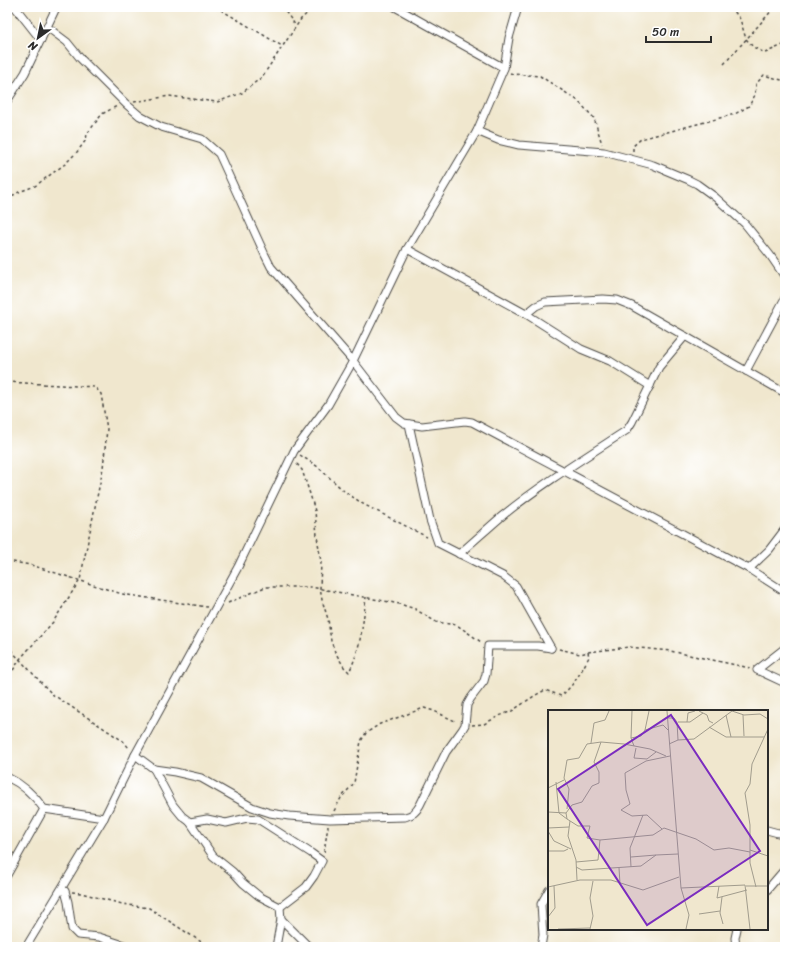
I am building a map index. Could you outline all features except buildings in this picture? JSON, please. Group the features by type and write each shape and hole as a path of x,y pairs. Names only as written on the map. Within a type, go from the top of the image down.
{"street":[{"path":"15,7 41,40"},
{"path":"7,101 25,73 57,7"},
{"path":"395,7 504,68"},
{"path":"26,947 104,818 135,755 217,608 294,451 328,406 353,361 408,249 477,131 504,68 509,38 518,7"},
{"path":"46,27 67,42 80,58 140,116 161,127 202,139 219,154 271,267 353,361 400,421 422,426 466,421 472,422 749,569 785,592"},
{"path":"477,131 498,140 519,145 604,152 653,165 689,180 715,197 745,224 770,255 785,277"},
{"path":"408,249 526,314 581,349 610,361 650,386"},
{"path":"746,371 785,298"},
{"path":"526,314 536,306 545,302 603,299 617,300 632,306 785,393"},
{"path":"459,554 500,518 565,471 627,430 664,360 685,336"},
{"path":"409,424 430,520 438,543 503,576 516,586 551,648"},
{"path":"749,569 769,550 785,529"},
{"path":"154,769 201,778 252,807 270,813 330,819 405,817 415,812 420,805 446,752 464,725 471,698 484,681 488,646 538,646 551,648"},
{"path":"785,648 757,670 785,683"},
{"path":"135,755 154,769 173,805 182,816 190,822 213,856 233,872 247,887 280,908"},
{"path":"7,777 21,785 44,809 104,818"},
{"path":"7,875 44,809"},
{"path":"190,822 207,819 226,823 247,818 258,819 312,853 322,861 306,887 280,908"},
{"path":"768,830 778,833 785,832"},
{"path":"768,889 785,869"},
{"path":"65,891 72,929 74,932 78,935 96,936 130,947"},
{"path":"541,947 543,935 541,904 548,892"},
{"path":"276,947 281,919 280,908"},
{"path":"281,919 309,947"},
{"path":"736,947 735,938 737,930"},
{"path":"7,945 11,947"}],"path":[{"path":"216,7 282,46"},
{"path":"282,7 296,26"},
{"path":"7,199 19,192 35,186 65,164 78,152 86,140 87,134 102,114 117,106 169,96 217,102 242,93 262,77 301,19 314,7"},
{"path":"731,7 740,19 746,39 753,47 765,53 785,44"},
{"path":"724,64 775,7"},
{"path":"504,68 512,74 540,76 577,100 594,118 604,152"},
{"path":"632,159 633,146 641,140 735,114 748,106 755,95 756,84 764,75 785,81"},
{"path":"7,382 95,387 101,394 106,429 103,468 80,580 53,622 20,660 7,680"},
{"path":"294,451 318,467 344,491 363,504 438,543"},
{"path":"290,460 300,467 315,511 321,562 320,588 322,600 328,620 331,641 335,652 344,667 349,672 355,659 362,634 366,597"},
{"path":"7,561 31,565 122,594 217,608 239,597 265,587 320,588 400,604 415,609 436,622 457,625 488,646"},
{"path":"7,646 52,694 123,741 135,755"},
{"path":"551,648 580,654 629,647 670,651 757,670"},
{"path":"322,861 330,819 341,798 354,783 361,741 366,733 380,724 424,708 464,725 484,724 512,711 545,690 561,696 583,669 590,657 588,652"},
{"path":"65,891 81,893 122,904 149,908 209,947"}]}
